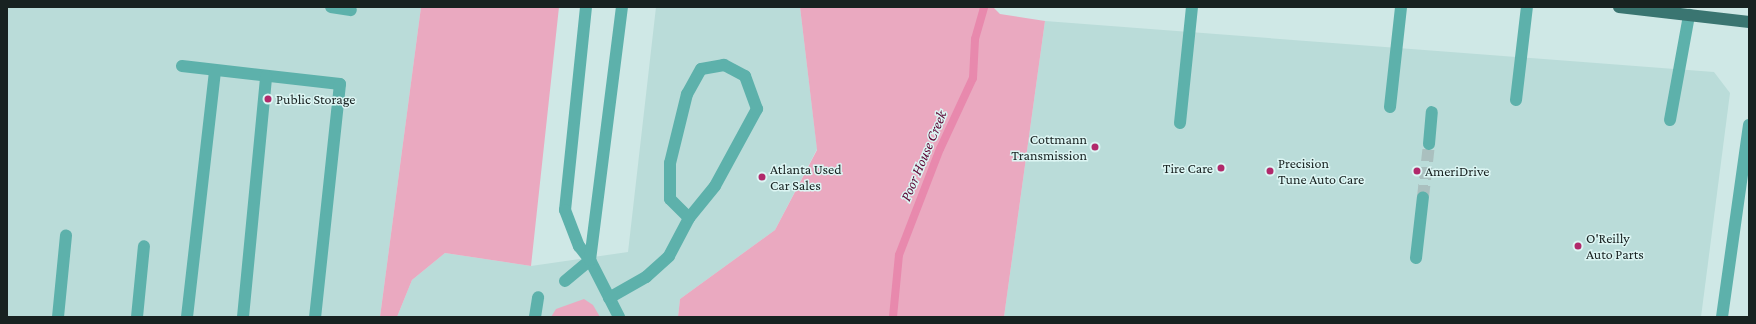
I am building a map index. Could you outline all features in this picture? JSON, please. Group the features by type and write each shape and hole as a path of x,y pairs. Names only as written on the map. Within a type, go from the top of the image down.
{"main road":[{"path":"1620,7 1749,22"}],"street":[{"path":"331,7 351,10"},
{"path":"586,7 564,200 565,210 571,229 579,246 590,260 618,317"},
{"path":"565,281 590,260 622,7"},
{"path":"620,23 630,7"},
{"path":"1180,123 1192,7"},
{"path":"1390,107 1401,7"},
{"path":"1516,100 1527,7"},
{"path":"1670,120 1688,14"},
{"path":"609,298 646,277 669,256 689,218 715,186 757,109 745,76 724,65 701,69 687,94 670,163 670,199 689,218"},
{"path":"182,66 215,71 340,84 315,317"},
{"path":"187,317 215,71"},
{"path":"243,317 266,76"},
{"path":"1429,144 1432,112"},
{"path":"1722,317 1749,125"},
{"path":"1416,258 1423,197"},
{"path":"58,317 66,235"},
{"path":"137,317 144,246"},
{"path":"535,317 538,297"}],"shaded area":[{"name":"Public Storage","path":"7,7 421,7 380,317 7,317"},
{"path":"421,7 559,7 531,266 445,253 412,280 397,317 380,317"},
{"path":"656,7 800,7 817,149 775,230 680,299 678,317 397,317 412,280 445,253 531,266 628,252"},
{"path":"800,7 993,7 1000,14 1045,21 1004,317 678,317 680,299 775,230 817,150"},
{"path":"1045,21 1714,72 1730,93 1701,317 1004,317"},
{"path":"584,299 593,305 600,317 551,317 556,309"}],"waterway":[{"name":"Poor House Creek","path":"893,317 899,255 940,149 973,78 975,39 984,7"}],"tunnel":[{"path":"1423,197 1429,144"}],"place":[{"name":"Public Storage","path":"268,99"},
{"name":"Cottmann Transmission","path":"1095,147"},
{"name":"Tire Care","path":"1221,168"},
{"name":"Precision Tune Auto Care","path":"1270,171"},
{"name":"AmeriDrive","path":"1417,171"},
{"name":"Atlanta Used Car Sales","path":"762,177"},
{"name":"O'Reilly Auto Parts","path":"1578,246"}]}
